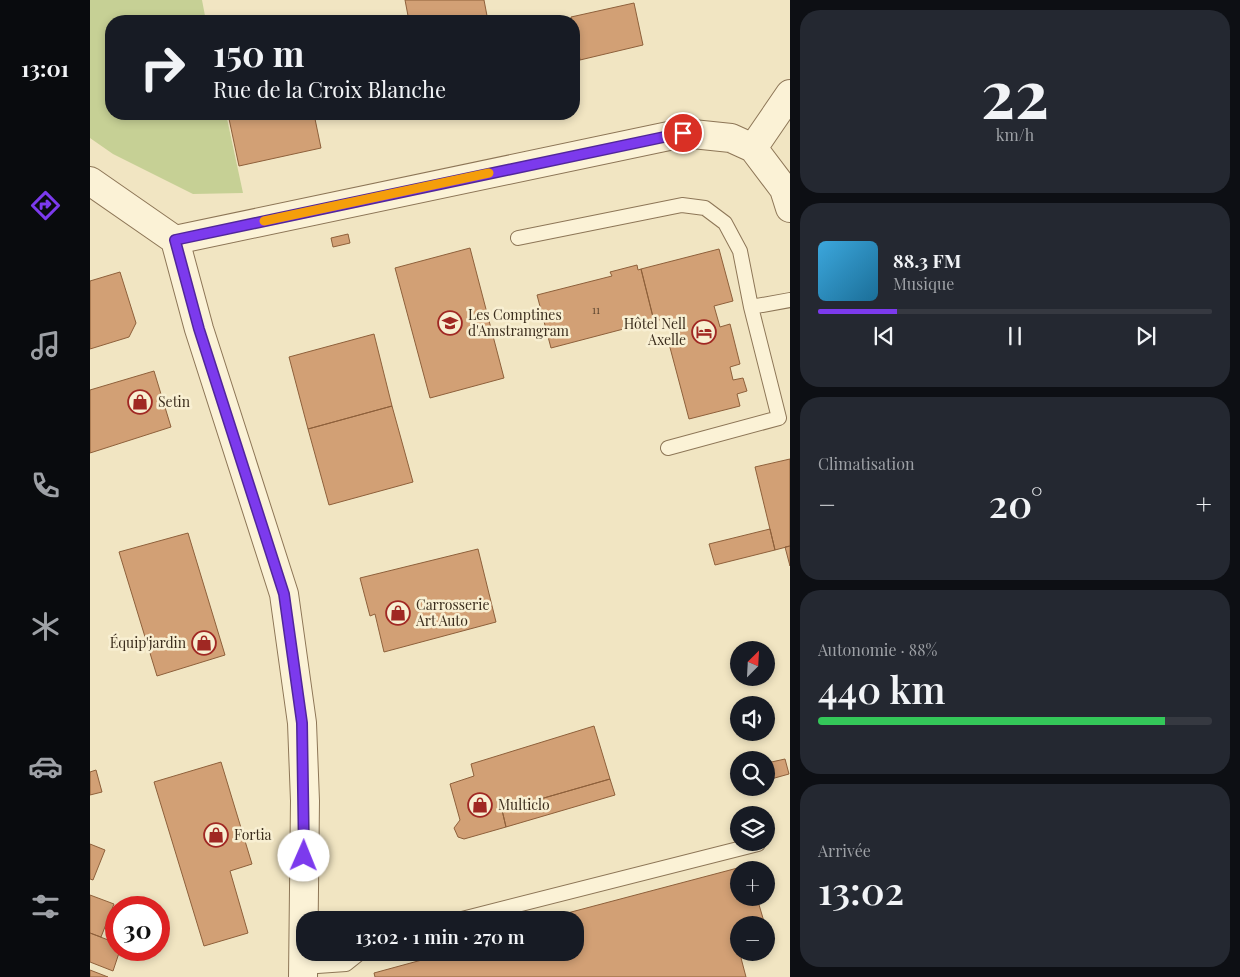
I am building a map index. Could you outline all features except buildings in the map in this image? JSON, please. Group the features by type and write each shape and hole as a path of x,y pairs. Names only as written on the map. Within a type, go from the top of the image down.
{"street":[{"path":"753,148 790,94"},
{"path":"175,240 683,133 730,138 753,148 784,189 790,208"},
{"path":"90,181 175,240 199,329 284,594 302,723 305,801 303,972"}],"lane":[{"path":"518,238 682,205 705,208 725,222 740,251 751,307 779,418 668,448"},
{"path":"751,307 790,300"},
{"path":"494,911 730,851"},
{"path":"303,972 346,964 350,961"}],"green space":[{"path":"90,0 202,0 205,15 105,15 105,120 227,120 243,193 193,194 113,154 90,138"}],"slow traffic":[{"path":"264,221 489,173"}],"place":[{"name":"Les Comptines d'Amstramgram","path":"450,323"},
{"name":"Hôtel Nell Axelle","path":"704,332"},
{"name":"Setin","path":"140,402"},
{"name":"Carrosserie Art Auto","path":"398,613"},
{"name":"Équip'jardin","path":"204,643"},
{"name":"Multiclo","path":"480,805"},
{"name":"Fortia","path":"216,835"}],"route":[{"path":"304,856 305,801 302,723 284,594 199,329 175,240 683,133"}]}
